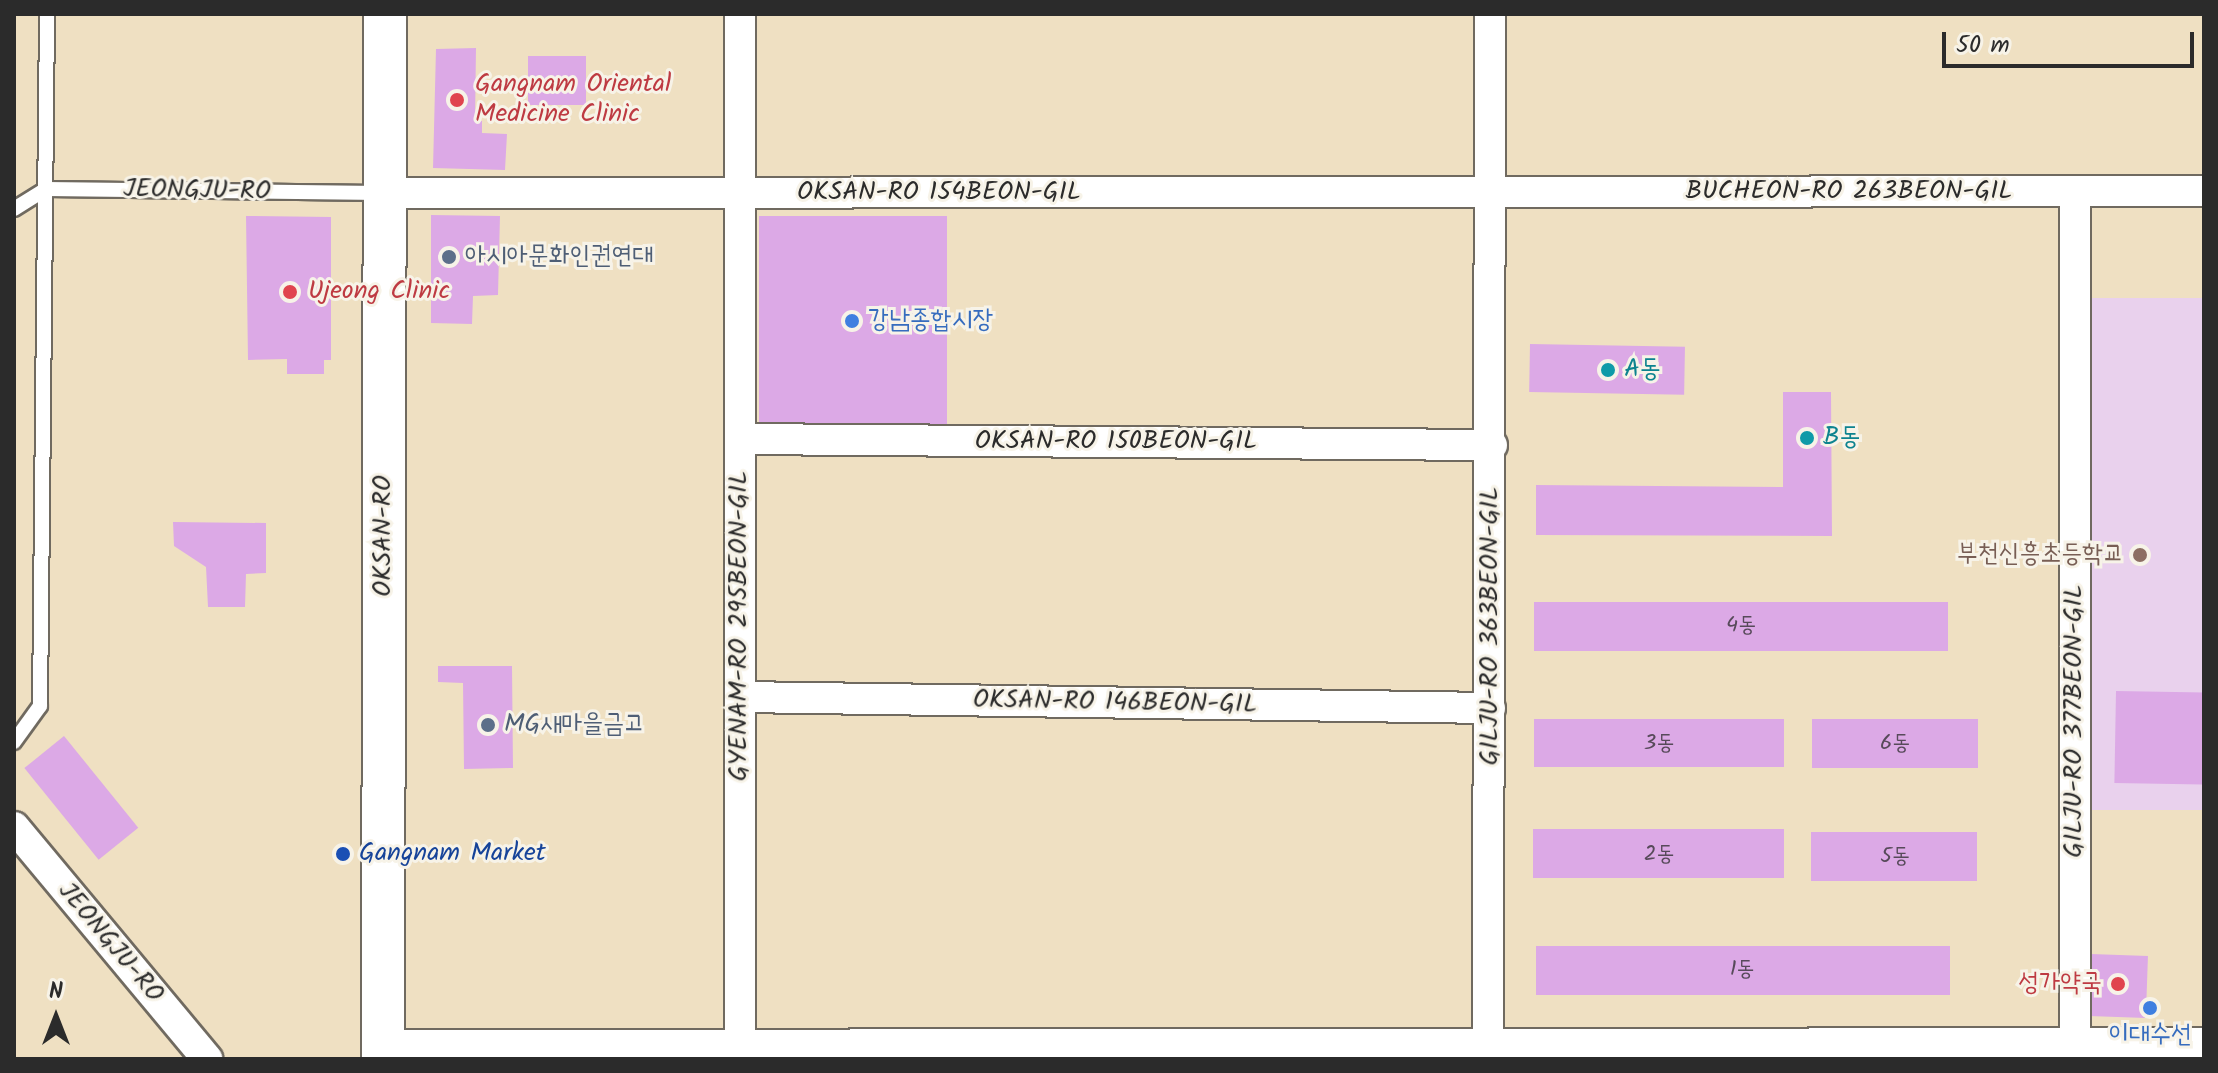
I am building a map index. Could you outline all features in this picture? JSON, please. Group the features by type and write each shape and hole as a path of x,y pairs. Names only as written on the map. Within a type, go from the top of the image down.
{"street":[{"name":"OKSAN-RO","path":"383,1052 385,14"},
{"name":"GYENAM-RO 295BEON-GIL","path":"740,14 740,1052"},
{"name":"GILJU-RO 363BEON-GIL","path":"1488,1051 1494,192 1490,14"},
{"name":"BUCHEON-RO 263BEON-GIL","path":"1494,192 2204,191"},
{"name":"OKSAN-RO 154BEON-GIL","path":"385,193 1494,192"},
{"name":"GILJU-RO 377BEON-GIL","path":"2075,192 2075,1051"},
{"name":"OKSAN-RO 150BEON-GIL","path":"740,439 1492,445"},
{"name":"OKSAN-RO 146BEON-GIL","path":"740,697 1490,708"},
{"name":"JEONGJU-RO","path":"14,827 207,1059"},
{"path":"383,1052 2075,1051 2204,1043"}],"lane":[{"path":"14,742 40,706 47,14"},
{"path":"14,209 46,189"},
{"name":"JEONGJU-RO","path":"46,189 385,193"}],"shaded area":[{"name":"부천신흥초등학교","path":"2075,298 2204,298 2204,810 2075,810"}],"building":[{"path":"476,48 475,121 482,121 482,133 507,134 505,170 433,168 436,49"},
{"path":"528,56 586,56 586,105 528,105"},
{"path":"431,215 500,216 498,295 473,296 472,324 431,323"},
{"path":"246,216 331,217 331,360 324,360 324,374 287,374 287,359 248,360"},
{"name":"강남종합시장","path":"759,216 947,216 947,425 759,425"},
{"name":"A동","path":"1530,344 1685,347 1684,395 1529,392"},
{"name":"B동","path":"1783,392 1831,392 1832,536 1536,535 1536,485 1783,487"},
{"path":"173,522 266,523 266,573 246,574 245,607 208,607 206,567 174,546"},
{"path":"1534,602 1948,602 1948,651 1534,651"},
{"name":"MG새마을금고","path":"438,666 512,666 513,768 464,769 463,683 438,682"},
{"path":"2116,691 2204,693 2202,785 2114,783"},
{"path":"1534,719 1784,719 1784,767 1534,767"},
{"path":"1812,719 1978,719 1978,768 1812,768"},
{"path":"64,736 138,828 99,860 24,768"},
{"path":"1533,829 1784,829 1784,878 1533,878"},
{"path":"1811,832 1977,832 1977,881 1811,881"},
{"path":"1536,946 1950,946 1950,995 1536,995"},
{"name":"성가약국","path":"2091,954 2148,956 2146,1018 2089,1016"}],"place":[{"name":"Gangnam Oriental Medicine Clinic","path":"457,100"},
{"name":"아시아문화인권연대","path":"449,257"},
{"name":"Ujeong Clinic","path":"290,292"},
{"name":"강남종합시장","path":"852,321"},
{"name":"A동","path":"1608,370"},
{"name":"B동","path":"1807,438"},
{"name":"부천신흥초등학교","path":"2140,555"},
{"name":"MG새마을금고","path":"488,725"},
{"name":"Gangnam Market","path":"343,854"},
{"name":"성가약국","path":"2118,984"},
{"name":"이대수선","path":"2150,1008"}]}
